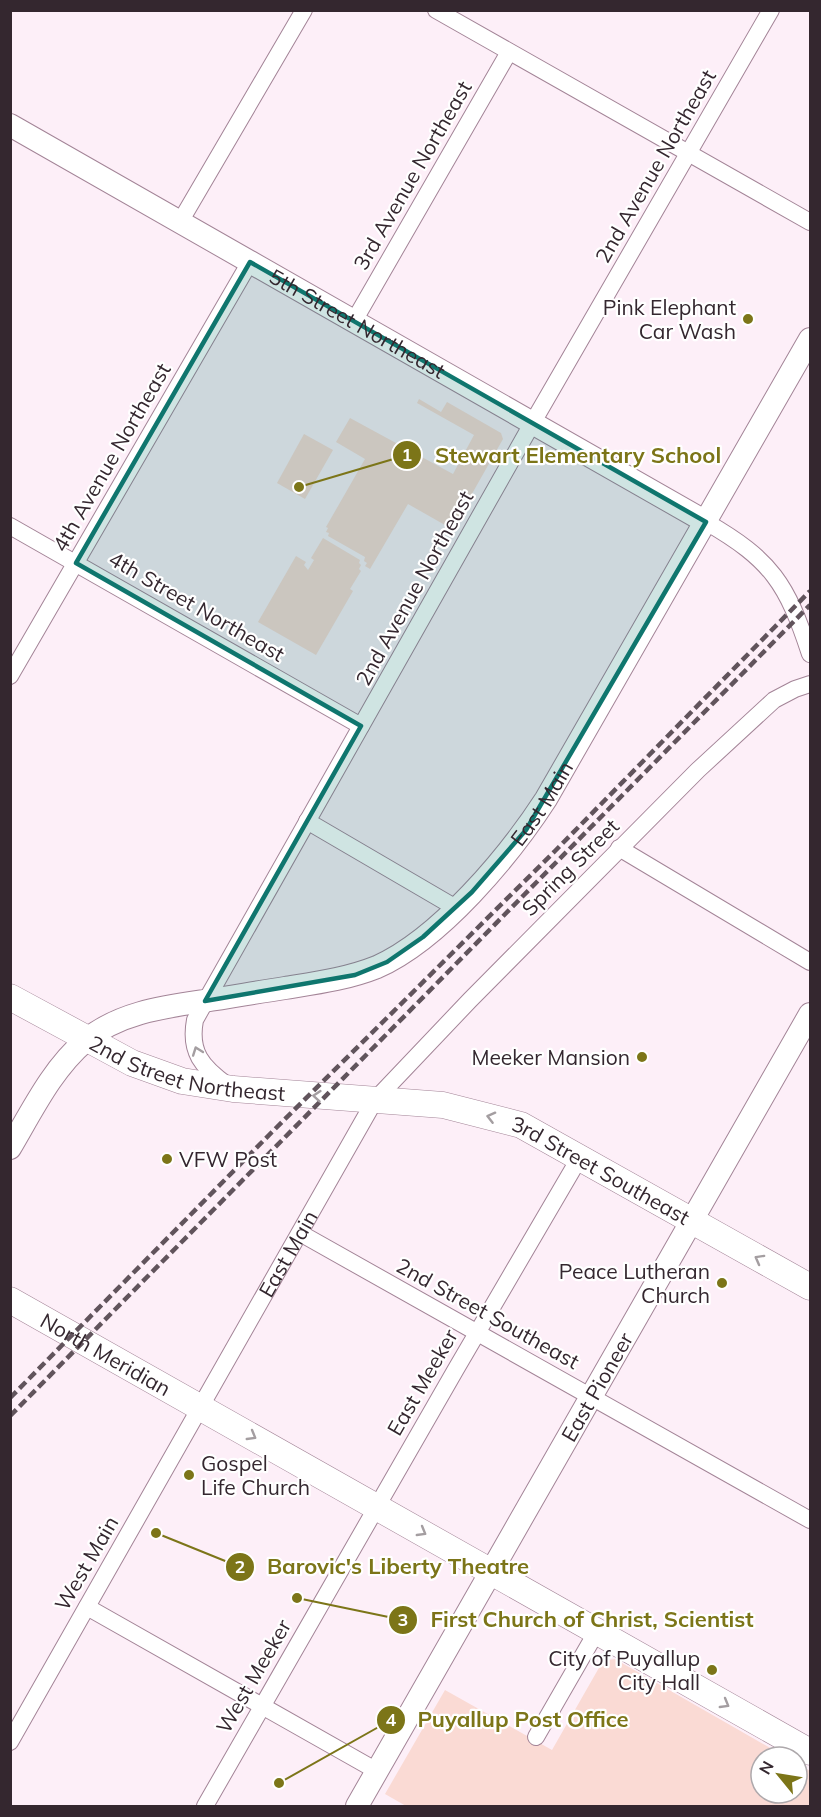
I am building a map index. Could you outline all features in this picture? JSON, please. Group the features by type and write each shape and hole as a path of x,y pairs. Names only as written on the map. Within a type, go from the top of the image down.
{"main road":[{"name":"5th Street Northeast","path":"10,125 706,522"},
{"name":"East Main","path":"10,1148 54,1076 66,1061 87,1040 115,1022 170,1005 330,981 355,975 399,955 456,908 507,852 541,807 810,339"},
{"name":"2nd Street Northeast","path":"10,997 132,1064 182,1081 233,1089 375,1100"},
{"name":"East Pioneer","path":"357,1806 810,1014"},
{"name":"3rd Street Southeast","path":"375,1100 443,1105 521,1125 810,1287"},
{"name":"North Meridian","path":"10,1300 810,1752"}],"street":[{"path":"180,222 304,10"},
{"path":"436,10 810,222"},
{"name":"2nd Avenue Northeast","path":"233,1089 205,1068 196,1051 193,1030 195,1020 533,423 771,10"},
{"name":"3rd Avenue Northeast","path":"354,321 509,52"},
{"name":"4th Avenue Northeast","path":"10,676 250,262"},
{"path":"706,522 755,554 775,575 794,609 810,654"},
{"name":"4th Street Northeast","path":"10,526 361,726"},
{"name":"Spring Street","path":"375,1100 619,848 757,713 795,688 810,684"},
{"path":"307,821 456,908"},
{"path":"619,848 810,962"},
{"name":"East Main","path":"201,1407 375,1100"},
{"name":"East Meeker","path":"377,1506 580,1157"},
{"name":"2nd Street Southeast","path":"300,1233 810,1520"},
{"name":"West Main","path":"10,1742 201,1407"},
{"name":"West Meeker","path":"206,1806 377,1506"},
{"path":"87,1607 377,1772"},
{"path":"536,1737 597,1631"}],"highlighted area":[{"path":"250,262 706,522 526,830 472,892 423,937 387,962 355,975 205,1001 361,726 76,563"}],"shaded area":[{"path":"419,399 441,412 447,402 501,433 503,439 452,529 408,504 370,569 365,566 367,563 364,561 365,557 328,536 329,533 326,532 328,528 326,527 365,459 336,442 350,418 453,474 474,435 417,403"},
{"path":"304,434 333,450 305,499 277,483"},
{"path":"323,538 360,560 359,569 361,571 350,589 353,591 316,655 258,622 296,556 306,562 304,565 308,570 314,560 311,558"},
{"path":"615,1659 765,1745 749,1745 749,1805 809,1805 809,1770 810,1806 406,1806 385,1794 445,1690 552,1750 600,1666 608,1660"}],"railway":[{"path":"10,1398 272,1132 555,851 810,591"},
{"path":"10,1416 810,605"}],"place":[{"name":"Pink Elephant Car Wash","path":"748,319"},
{"name":"Stewart Elementary School","path":"299,487"},
{"name":"Meeker Mansion","path":"642,1057"},
{"name":"VFW Post","path":"167,1159"},
{"name":"Peace Lutheran Church","path":"722,1283"},
{"name":"Gospel Life Church","path":"189,1475"},
{"name":"Barovic's Liberty Theatre","path":"156,1533"},
{"name":"First Church of Christ, Scientist","path":"297,1598"},
{"name":"City of Puyallup City Hall","path":"712,1670"},
{"name":"Puyallup Post Office","path":"279,1783"}]}
